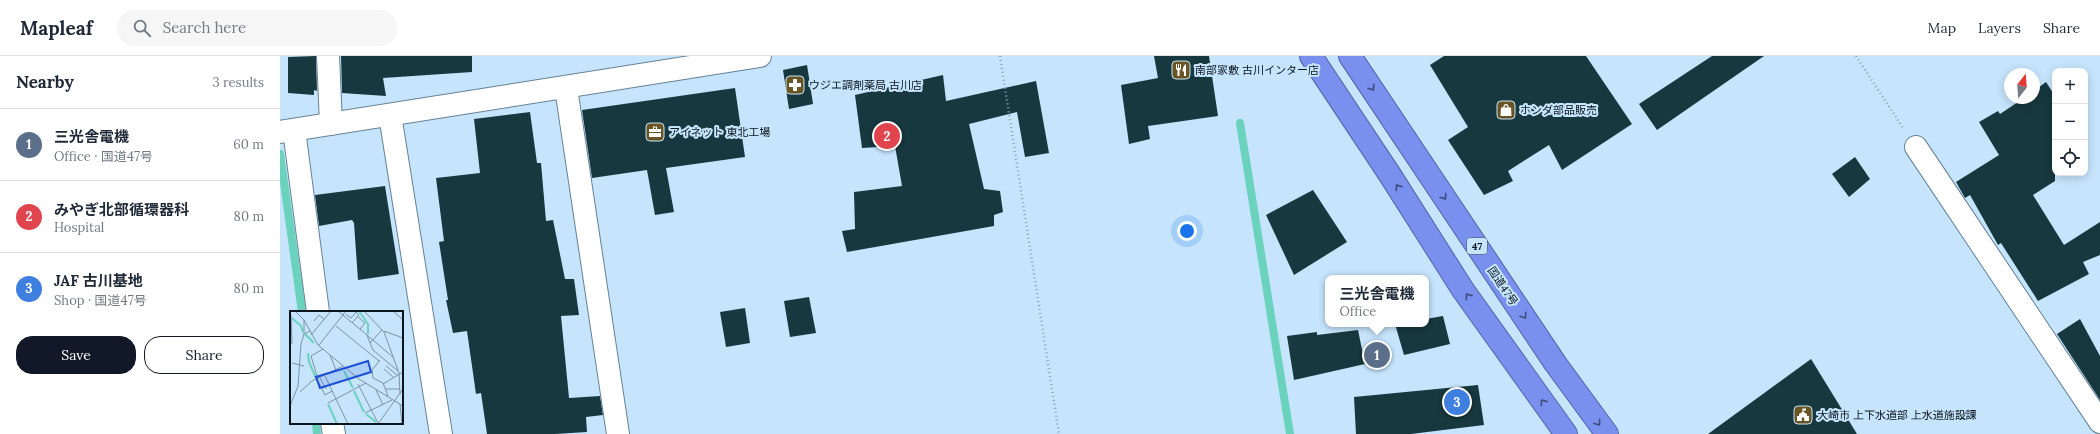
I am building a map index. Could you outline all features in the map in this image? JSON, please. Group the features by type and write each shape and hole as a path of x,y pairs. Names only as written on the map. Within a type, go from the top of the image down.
{"highway":[{"path":"1311,56 1390,175 1463,290 1566,434"},
{"name":"国道47号","path":"1350,56 1555,363 1607,434"}],"street":[{"path":"328,56 331,124"},
{"path":"318,311 287,131 566,88 760,56"},
{"path":"566,88 618,434"},
{"path":"390,115 442,434"},
{"path":"1916,147 2100,422"},
{"path":"332,424 334,434"}],"path":[{"path":"1000,56 1059,434"},
{"path":"1856,56 1916,147"}],"building":[{"path":"316,56 317,91 314,90 314,95 288,93 288,57"},
{"path":"341,56 472,56 472,72 383,78 386,96 342,93"},
{"path":"1154,56 1209,56 1218,116 1148,126 1150,139 1129,144 1121,85 1158,78"},
{"path":"1444,56 1586,56 1632,124 1562,170 1549,145 1508,171 1513,181 1484,195 1448,140 1468,127 1430,65"},
{"path":"1712,56 1764,56 1657,130 1639,104"},
{"path":"807,65 813,104 789,109 783,70"},
{"path":"943,75 946,101 1036,81 1049,153 1025,157 1017,112 969,124 984,189 1000,191 1003,212 994,215 994,226 847,252 842,231 855,229 854,192 902,186 895,146 862,148 855,95"},
{"path":"2046,82 2052,91 2052,176 2055,176 2055,181 2033,195 2064,245 2100,222 2100,255 2083,262 2089,274 2038,301 2001,243 1998,245 1970,195 1965,198 1956,182 1999,155 1979,122 1998,111 2000,114 2015,104 2040,104 2040,86"},
{"path":"735,88 745,157 666,168 674,212 655,215 647,170 592,178 582,110"},
{"path":"530,112 537,163 541,163 546,221 553,220 565,279 574,279 579,315 561,316 569,398 600,396 603,415 586,417 587,432 555,434 487,434 481,393 476,394 467,331 453,333 446,300 448,300 439,242 444,241 436,178 480,173 474,119"},
{"path":"1855,157 1870,179 1849,197 1832,174"},
{"path":"385,186 399,274 358,280 354,223 352,220 319,226 315,195"},
{"path":"1313,190 1347,242 1294,275 1266,215"},
{"path":"809,297 816,333 790,337 784,301"},
{"path":"745,308 750,343 726,347 720,312"},
{"path":"1443,316 1450,344 1404,355 1396,327 1429,327 1429,318"},
{"path":"2080,319 2100,356 2100,400 2057,334"},
{"path":"1358,330 1365,364 1294,380 1287,336 1317,332 1317,335"},
{"path":"1811,359 1857,434 1708,434"},
{"path":"1478,385 1484,425 1411,434 1356,434 1354,397"}],"waterway":[{"path":"1240,123 1290,434"},
{"path":"280,154 302,311"},
{"path":"316,424 317,434"}],"place":[{"name":"南部家敷 古川インター店","path":"1181,70"},
{"name":"ウジエ調剤薬局 古川店","path":"795,85"},
{"name":"ホンダ部品販売","path":"1506,110"},
{"name":"アイネット 東北工場","path":"655,132"},
{"name":"みやぎ北部循環器科","path":"887,136"},
{"name":"三光舎電機","path":"1377,355"},
{"name":"JAF 古川基地","path":"1457,402"},
{"name":"大崎市 上下水道部 上水道施設課","path":"1803,415"}]}
